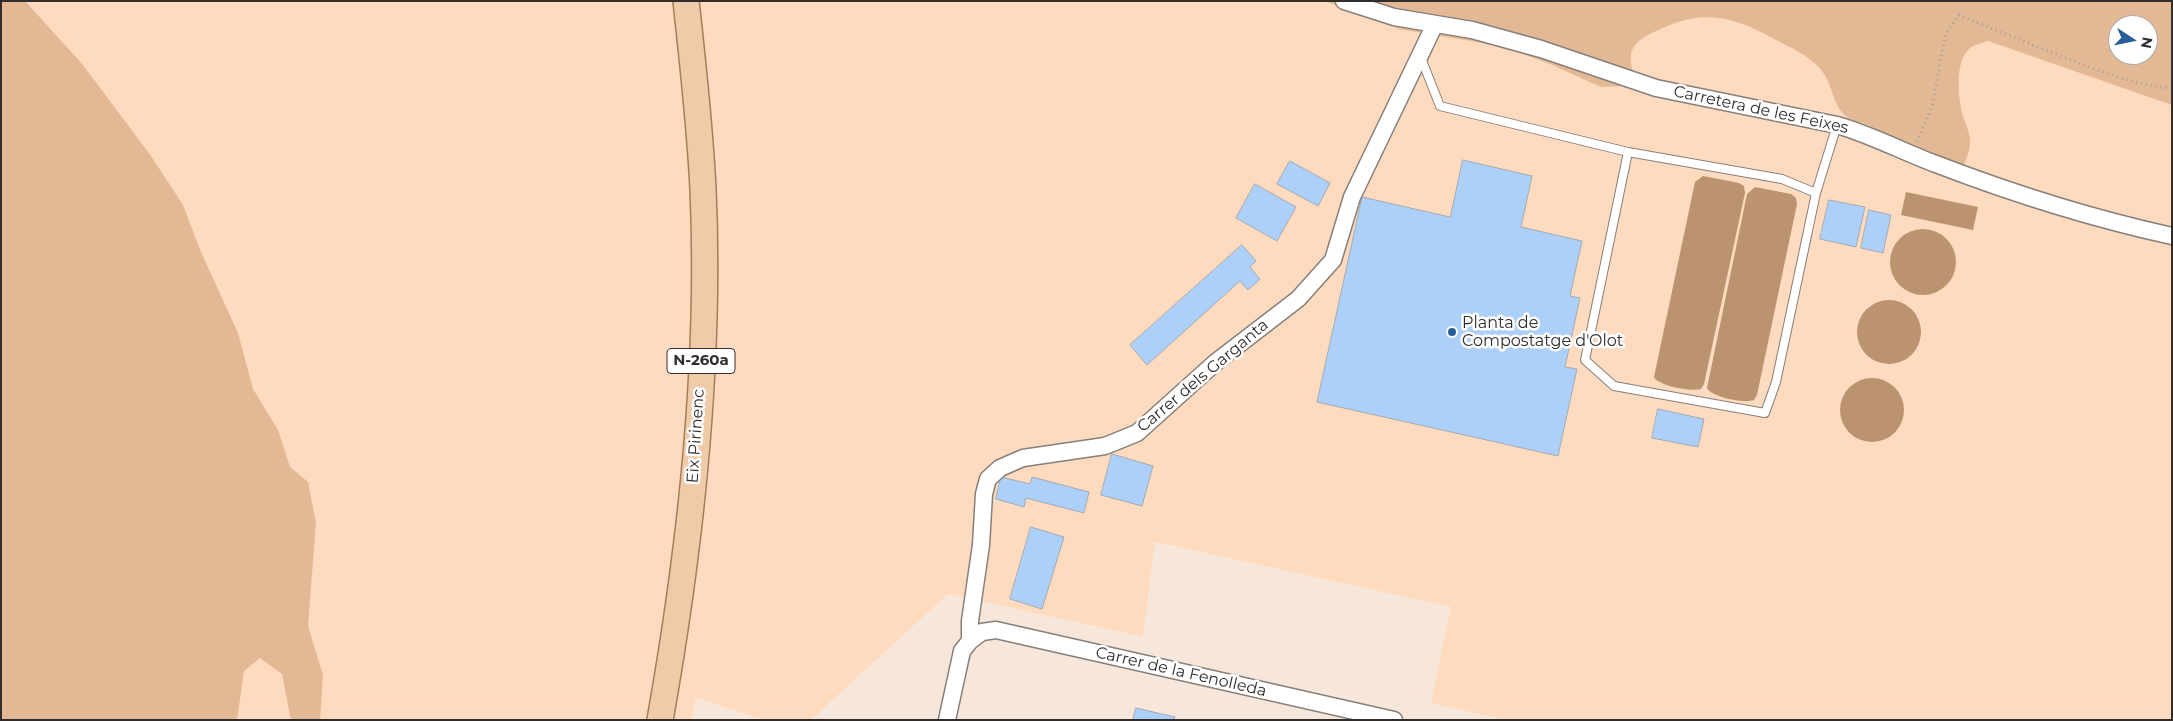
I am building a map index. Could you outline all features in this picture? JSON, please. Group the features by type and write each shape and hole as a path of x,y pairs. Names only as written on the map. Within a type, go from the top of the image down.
{"main road":[{"name":"Eix Pirinenc","path":"660,720 688,533 698,418 703,329 703,190 686,1"}],"street":[{"name":"Carretera de les Feixes","path":"1344,1 1394,17 1472,30 1541,49 1656,88 1857,130 1911,153 2045,203 2104,222 2172,236"},
{"name":"Carrer dels Garganta","path":"946,720 962,651 970,641 970,621 981,545 984,494 988,479 1000,468 1023,458 1105,446 1137,433 1216,362 1298,300 1333,260 1352,197 1434,24"},
{"name":"Carrer de la Fenolleda","path":"970,641 982,632 996,630 1342,714 1394,720"}],"lane":[{"path":"1420,56 1440,106 1628,152 1782,179 1816,193"},
{"path":"1628,152 1585,360 1614,386 1765,413 1776,382 1816,193 1838,125"}],"path":[{"path":"1911,153 1921,137 1932,106 1946,32 1959,16 2072,62 2127,81 2152,87 2172,88"}],"shaded area":[{"path":"1,1 2172,1 2172,720 1506,720 1431,703 1451,607 1155,542 1143,637 948,594 811,720 764,720 696,698 692,720 1,720"},
{"path":"1,1 25,1 83,65 151,156 183,205 200,250 238,333 253,389 278,430 290,467 308,482 316,523 308,626 323,675 320,720 291,720 282,674 260,658 244,671 237,720 1,720"},
{"path":"1325,1 2172,1 2172,105 1988,41 1973,46 1967,51 1960,67 1959,87 1961,105 1970,142 1964,165 1951,162 1849,118 1838,107 1826,77 1814,62 1765,34 1734,21 1705,17 1689,19 1672,24 1641,39 1631,53 1633,73 1625,86 1601,87 1550,64 1501,46 1399,29"},
{"path":"1703,176 1739,183 1744,186 1745,193 1704,384 1701,389 1690,390 1668,386 1654,377 1695,182"},
{"path":"1755,187 1791,194 1796,198 1797,204 1757,395 1754,400 1743,401 1721,397 1707,388 1747,194"},
{"path":"1906,192 1978,207 1973,230 1901,215"},
{"path":"1923,229 1935,232 1946,239 1953,250 1956,262 1953,274 1946,285 1935,292 1923,295 1911,292 1900,285 1893,274 1890,262 1893,250 1900,239 1911,232"},
{"path":"1883,300 1895,300 1912,309 1919,320 1921,332 1919,344 1912,355 1895,364 1883,364 1871,359 1862,350 1857,338 1857,326 1862,314 1871,305"},
{"path":"1866,378 1878,378 1895,387 1902,398 1904,410 1902,422 1895,433 1878,442 1866,442 1854,437 1845,428 1840,416 1840,404 1845,392 1854,383"},
{"path":"1155,542 1894,704 1899,720 811,720 948,594 1143,637"},
{"path":"696,698 764,720 692,720"}],"building":[{"name":"Planta de Compostatge d'Olot","path":"1463,160 1532,176 1521,227 1582,241 1570,296 1580,298 1565,367 1577,369 1558,456 1317,402 1362,197 1450,217"},
{"path":"1290,161 1330,183 1318,206 1277,184"},
{"path":"1255,184 1296,207 1277,241 1236,218"},
{"path":"1829,200 1865,207 1856,247 1820,239"},
{"path":"1869,210 1891,215 1883,253 1861,248"},
{"path":"1242,245 1256,261 1250,267 1260,279 1248,290 1240,281 1147,365 1130,345"},
{"path":"1658,409 1704,419 1698,447 1652,438"},
{"path":"1112,454 1153,466 1142,506 1101,495"},
{"path":"1001,477 1030,484 1032,477 1089,492 1084,513 1026,498 1024,507 996,499"},
{"path":"1031,527 1064,537 1042,609 1010,599"},
{"path":"1136,708 1175,717 1174,720 1133,720"}],"place":[{"name":"Planta de Compostatge d'Olot","path":"1452,332"}]}
